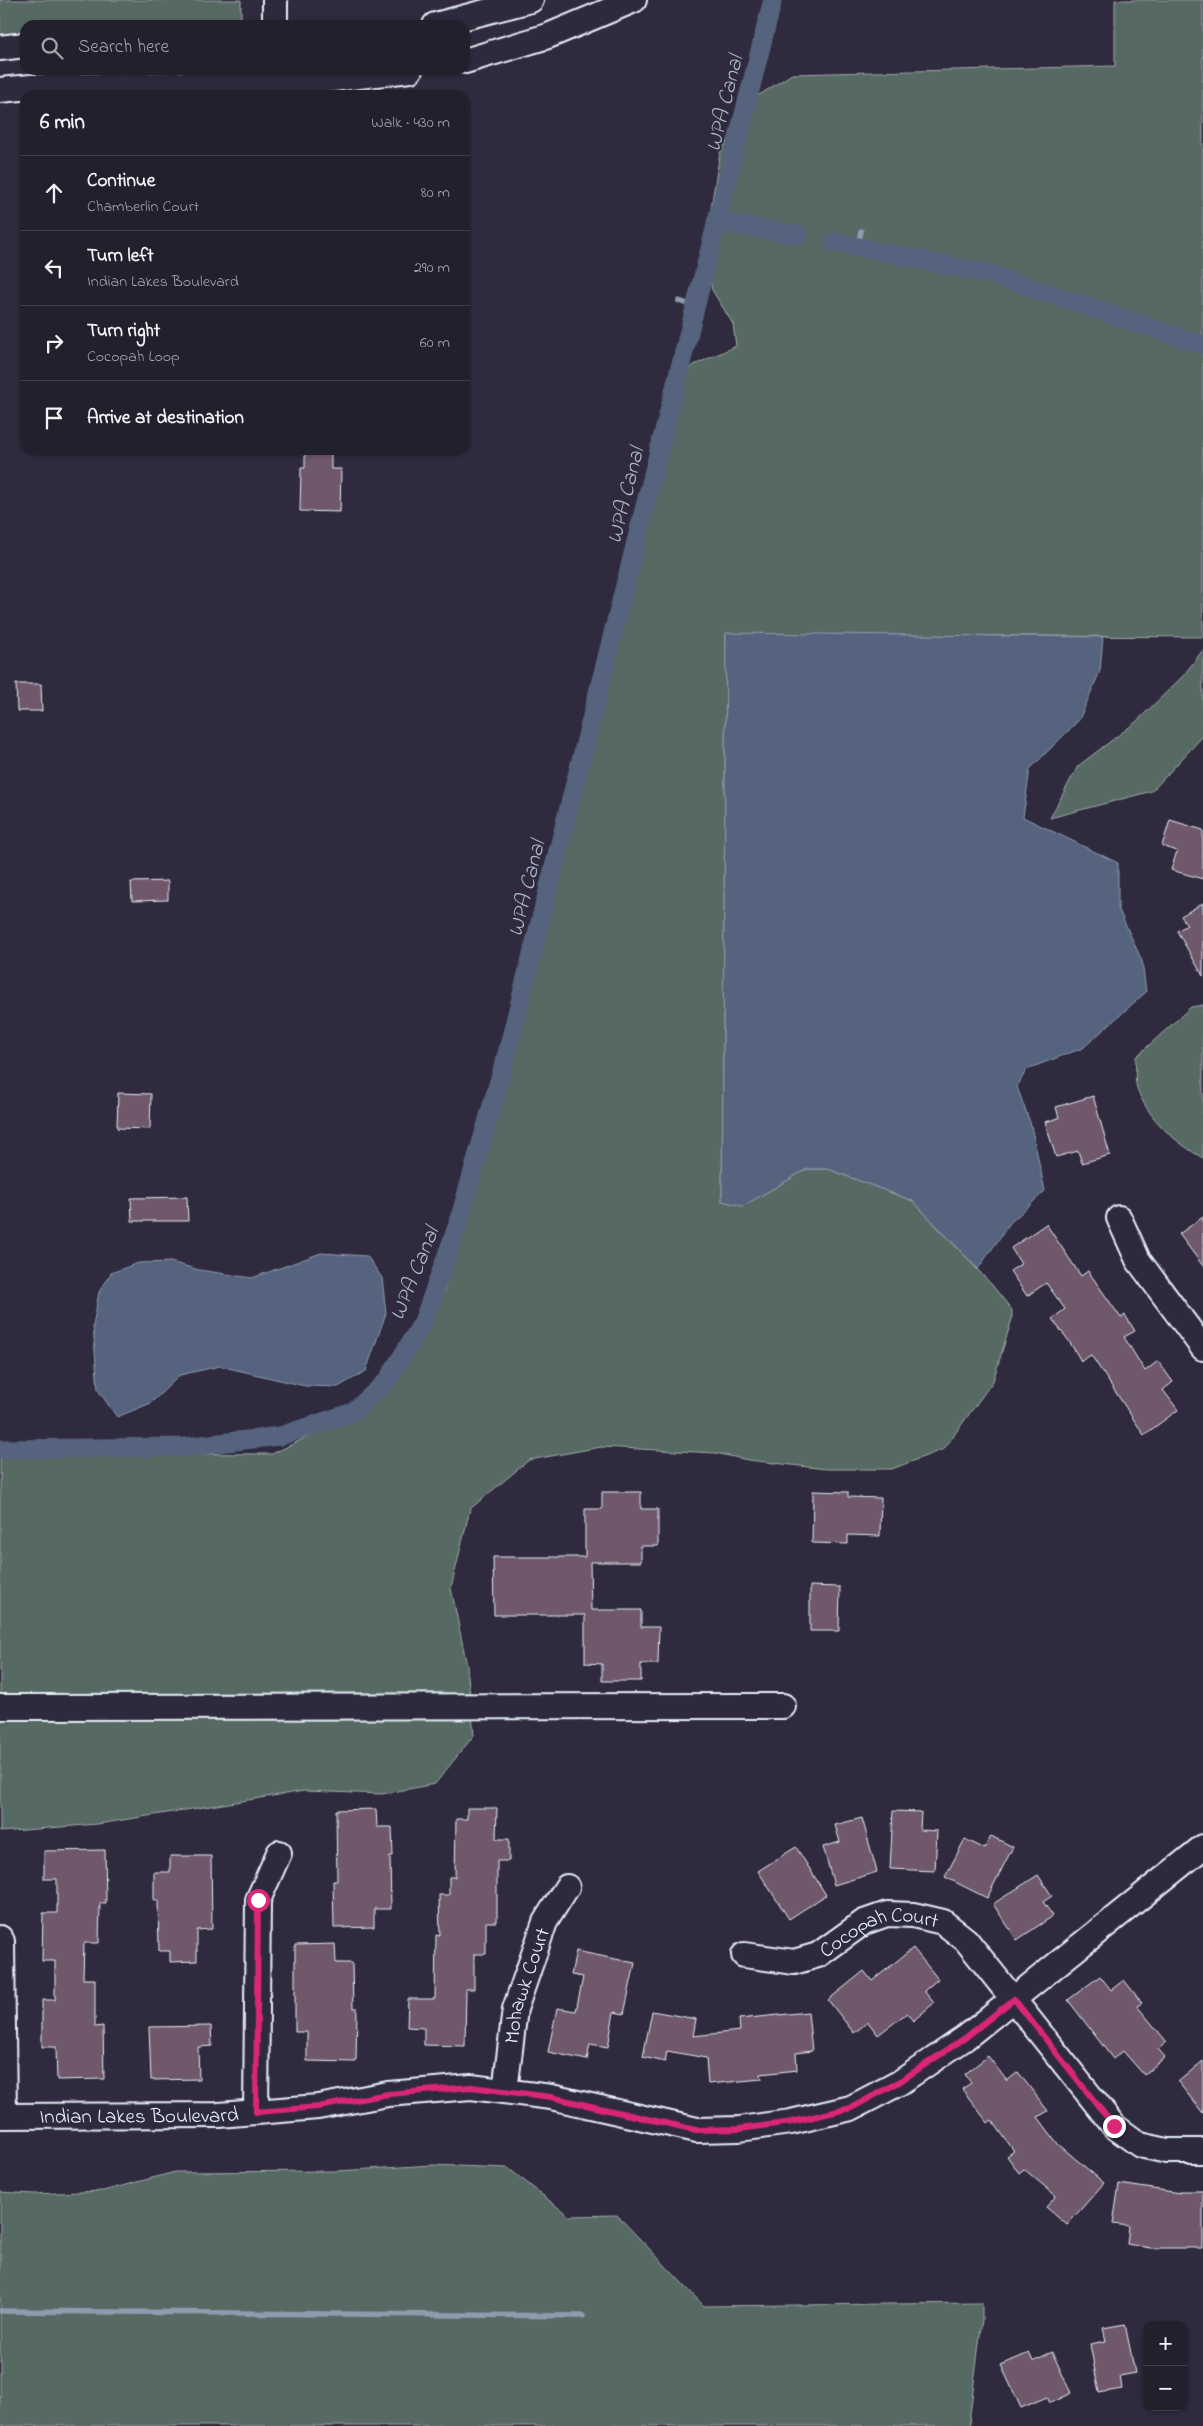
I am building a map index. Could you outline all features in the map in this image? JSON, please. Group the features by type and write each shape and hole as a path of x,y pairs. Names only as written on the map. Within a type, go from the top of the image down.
{"street":[{"path":"275,0 275,20"},
{"path":"454,20 531,0"},
{"path":"470,59 548,36 634,0"},
{"path":"0,48 20,46"},
{"path":"0,90 31,87 316,81 367,75"},
{"path":"1119,1218 1138,1260 1203,1348"},
{"path":"0,1708 783,1706"},
{"name":"Indian Lakes Boulevard","path":"2,2116 219,2115 318,2107 388,2094 462,2088 551,2097 696,2130 739,2129 792,2122 851,2108 899,2082 965,2038 1203,1847"},
{"path":"256,2112 258,1900 279,1853"},
{"name":"Mohawk Court","path":"505,2091 515,2009 545,1922 567,1887"},
{"name":"Cocopah Court","path":"744,1955 794,1962 818,1955 864,1922 888,1914 913,1915 943,1922 966,1940 1114,2126 1140,2145 1167,2151 1203,2150"},
{"path":"0,1938 2,1941 2,2116"}],"green space":[{"path":"0,0 241,0 241,20 20,20 20,35 0,37"},
{"path":"1115,0 1203,0 1203,637 726,634 722,1201 743,1206 807,1169 828,1169 913,1201 992,1285 1012,1310 1012,1319 993,1381 944,1449 892,1469 826,1469 748,1460 715,1453 601,1447 529,1460 470,1509 451,1588 467,1666 474,1735 435,1784 382,1794 304,1791 98,1824 0,1832 0,1453 272,1454 373,1405 444,1291 534,966 674,382 694,365 736,346 733,324 712,290 704,249 720,153 753,99 792,74 1115,66"},
{"path":"1203,650 1203,736 1152,791 1050,818 1078,766 1136,722 1183,676"},
{"path":"1203,1005 1203,1158 1173,1137 1155,1119 1142,1099 1135,1077 1136,1057 1191,1007"},
{"path":"432,2165 508,2168 569,2216 617,2215 704,2306 982,2303 982,2320 970,2414 971,2426 0,2426 0,2192 34,2194 103,2191 175,2172 338,2171"}],"water":[{"path":"726,633 1103,637 1100,671 1079,720 1030,769 1023,817 1118,863 1118,908 1142,961 1146,992 1083,1048 1027,1069 1017,1087 1031,1125 1045,1191 1010,1223 978,1269 913,1201 828,1169 807,1169 743,1206 722,1201"},
{"path":"321,1253 367,1256 382,1278 386,1313 366,1371 338,1387 305,1386 220,1366 180,1375 151,1403 117,1417 98,1390 93,1326 99,1292 111,1273 138,1263 171,1262 199,1270 252,1278"}],"building":[{"path":"305,455 331,455 331,469 341,469 340,512 300,511 301,468 305,468"},
{"path":"16,684 41,684 42,711 17,711"},
{"path":"1170,820 1203,830 1203,879 1171,870 1177,851 1162,846"},
{"path":"168,881 168,900 132,901 131,882"},
{"path":"1203,903 1203,976 1177,931 1187,925 1181,916"},
{"path":"118,1093 151,1094 150,1129 117,1128"},
{"path":"1093,1096 1110,1155 1082,1163 1078,1151 1056,1157 1045,1122 1059,1118 1056,1107"},
{"path":"187,1197 188,1221 132,1221 131,1198"},
{"path":"1203,1217 1203,1266 1179,1234"},
{"path":"1046,1224 1081,1276 1088,1271 1121,1318 1125,1315 1135,1331 1124,1337 1145,1371 1158,1361 1173,1382 1163,1390 1178,1410 1144,1435 1091,1355 1081,1361 1052,1319 1065,1309 1046,1283 1027,1296 1010,1271 1021,1264 1011,1248"},
{"path":"813,1491 848,1492 848,1497 881,1498 880,1536 848,1535 848,1544 812,1543"},
{"path":"602,1492 641,1492 641,1509 658,1509 658,1546 641,1546 641,1562 590,1562 591,1610 641,1610 641,1627 659,1627 658,1664 641,1664 641,1681 602,1681 602,1664 585,1663 585,1615 494,1615 493,1557 585,1557 585,1509 602,1509"},
{"path":"810,1586 840,1587 839,1631 810,1631"},
{"path":"467,1808 497,1808 496,1839 509,1839 509,1861 497,1861 497,1922 486,1922 486,1954 474,1954 474,1989 466,1989 465,2046 424,2045 424,2028 407,2027 408,1999 435,1999 436,1935 440,1936 439,1895 449,1895 449,1877 455,1877 456,1819 467,1819"},
{"path":"376,1809 377,1827 392,1827 393,1856 390,1856 391,1909 374,1909 374,1927 334,1928 333,1881 337,1881 336,1810"},
{"path":"893,1811 921,1812 920,1830 937,1831 935,1871 890,1869"},
{"path":"862,1818 877,1872 834,1885 823,1847 840,1842 835,1825"},
{"path":"991,1836 1013,1847 987,1898 945,1877 965,1839 985,1849"},
{"path":"796,1847 826,1895 789,1919 758,1871"},
{"path":"105,1850 106,1903 100,1903 99,1943 84,1943 83,1979 95,1979 95,2027 103,2026 104,2079 57,2080 56,2047 42,2047 42,2000 55,2000 55,1961 42,1961 43,1913 57,1913 57,1879 44,1879 44,1851"},
{"path":"170,1856 211,1856 212,1929 197,1930 197,1961 170,1962 170,1951 159,1951 158,1900 154,1900 154,1872 170,1872"},
{"path":"1038,1875 1052,1896 1043,1902 1053,1916 1017,1940 993,1904"},
{"path":"335,1944 336,1963 352,1963 353,2008 357,2008 356,2062 307,2061 307,2032 295,2032 295,1945"},
{"path":"913,1948 938,1979 924,1991 934,2003 913,2021 907,2013 878,2035 868,2022 854,2033 828,2000 864,1971 872,1981"},
{"path":"576,1951 635,1963 624,2014 614,2012 608,2047 590,2044 587,2060 548,2052 557,2008 576,2011 583,1977 571,1975"},
{"path":"1100,1976 1111,1990 1124,1980 1142,2003 1137,2006 1167,2042 1158,2049 1165,2057 1144,2075 1123,2051 1113,2059 1068,2000"},
{"path":"652,2011 696,2019 693,2036 740,2031 739,2019 808,2012 812,2051 796,2053 797,2070 761,2074 762,2079 708,2084 706,2058 667,2051 665,2062 643,2057"},
{"path":"211,2026 212,2046 198,2047 199,2079 151,2080 149,2027"},
{"path":"988,2056 1007,2081 1018,2072 1048,2111 1038,2117 1058,2144 1104,2183 1067,2225 1046,2207 1056,2196 1024,2169 1019,2173 1007,2156 1014,2151 992,2120 988,2123 962,2089 971,2083 965,2074"},
{"path":"1203,2061 1203,2113 1178,2082"},
{"path":"1119,2184 1180,2193 1180,2191 1203,2191 1203,2248 1150,2248 1127,2244 1129,2226 1113,2224"},
{"path":"1125,2324 1135,2373 1120,2376 1122,2389 1099,2393 1090,2344 1106,2341 1103,2328"},
{"path":"1052,2352 1071,2393 1050,2403 1047,2397 1021,2408 1001,2365 1029,2353 1033,2361"}],"waterway":[{"name":"WPA Canal","path":"0,1449 184,1447 280,1436 353,1412 387,1381 423,1322 457,1227 507,1053 772,3"},
{"path":"716,222 798,235"},
{"path":"858,247 861,231"},
{"path":"834,242 990,274 1203,345"},
{"path":"679,301 695,306"},
{"path":"0,2311 583,2316"}],"route":[{"path":"258,1900 256,2112 318,2107 388,2094 471,2087 551,2097 696,2130 739,2129 792,2122 851,2108 899,2082 965,2038 1014,1999 1114,2126"}]}
